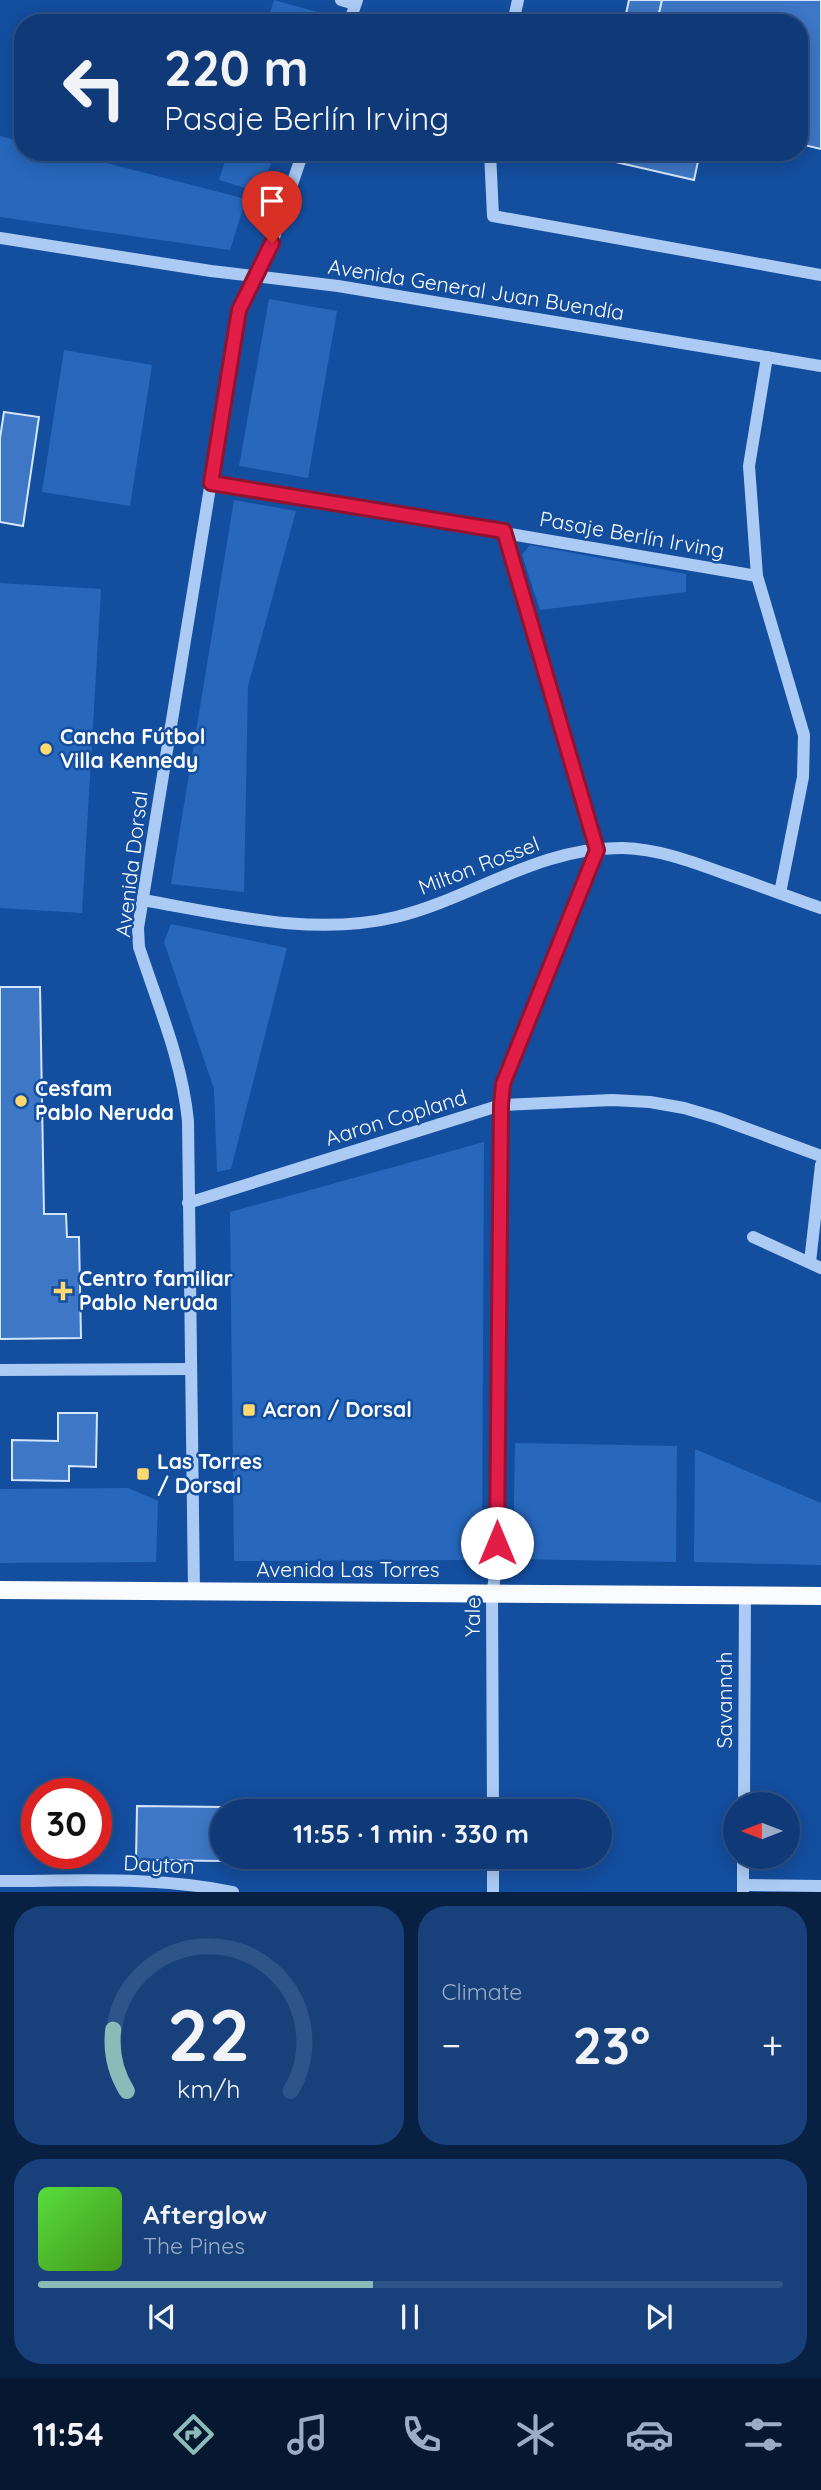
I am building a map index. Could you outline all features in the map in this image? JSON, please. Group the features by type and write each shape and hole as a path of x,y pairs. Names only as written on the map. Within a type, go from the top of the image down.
{"main road":[{"name":"Avenida Las Torres","path":"0,1590 821,1596"}],"street":[{"path":"341,0 356,2"},
{"name":"Avenida Dorsal","path":"194,1591 188,1121 178,1061 139,947 138,928 239,310 272,243 300,161"},
{"path":"490,161 493,216 821,275"},
{"name":"Avenida General Juan Buendía","path":"0,238 338,286 821,366"},
{"path":"767,357 748,466 757,576 804,735 803,777 780,893"},
{"name":"Pasaje Berlín Irving","path":"211,483 757,576"},
{"path":"504,531 597,850"},
{"name":"Milton Rossel","path":"143,900 251,918 324,924 361,922 424,909 535,863 597,850 623,848 673,855 821,908"},
{"name":"Yale","path":"493,1799 492,1594 497,1564 503,1084 597,850"},
{"name":"Aaron Copland","path":"188,1203 501,1105 612,1100 650,1102 718,1118 821,1156"},
{"path":"753,1237 815,1265 821,1165"},
{"path":"0,1370 191,1368"},
{"name":"Savannah","path":"744,1792 745,1595"},
{"path":"493,1869 493,1892"},
{"path":"743,1869 743,1888 821,1885"},
{"name":"Dayton","path":"0,1881 178,1883 233,1892"}],"shaded area":[{"path":"274,0 317,12 316,14 270,14"},
{"path":"0,136 14,140 14,161 99,161 246,199 230,250 0,217"},
{"path":"225,161 271,161 262,193 219,180"},
{"path":"269,299 337,311 308,478 239,466"},
{"path":"64,350 152,365 130,506 42,492"},
{"path":"234,500 296,511 248,686 244,892 171,884"},
{"path":"530,545 686,574 686,592 540,610 522,555"},
{"name":"Cancha Fútbol Villa Kennedy","path":"0,583 101,589 82,913 0,908"},
{"path":"171,924 287,948 231,1169 217,1172 214,1089 164,942"},
{"path":"484,1142 482,1560 234,1561 230,1212"},
{"path":"515,1443 677,1446 676,1562 513,1559"},
{"path":"695,1449 821,1503 821,1565 694,1562"},
{"path":"128,1488 158,1501 156,1562 0,1563 0,1489"}],"building":[{"path":"629,0 662,0 659,14 626,14"},
{"path":"662,0 821,0 821,149 808,146 808,14 659,14"},
{"path":"611,161 698,161 694,180"},
{"path":"4,412 39,417 23,526 0,522 0,438"},
{"name":"Cesfam Pablo Neruda","path":"0,987 40,987 44,1214 66,1214 67,1237 79,1237 81,1338 0,1339"},
{"path":"58,1413 97,1413 96,1467 69,1466 69,1481 12,1480 12,1440 58,1441"},
{"path":"137,1806 210,1807 210,1861 136,1860"}],"place":[{"name":"Cancha Fútbol Villa Kennedy","path":"46,749"},
{"name":"Cesfam Pablo Neruda","path":"21,1101"},
{"name":"Centro familiar Pablo Neruda","path":"63,1291"},
{"name":"Acron / Dorsal","path":"249,1410"},
{"name":"Las Torres / Dorsal","path":"143,1474"}],"route":[{"path":"272,243 239,310 211,483 504,531 597,850 503,1084 497,1543"}]}
